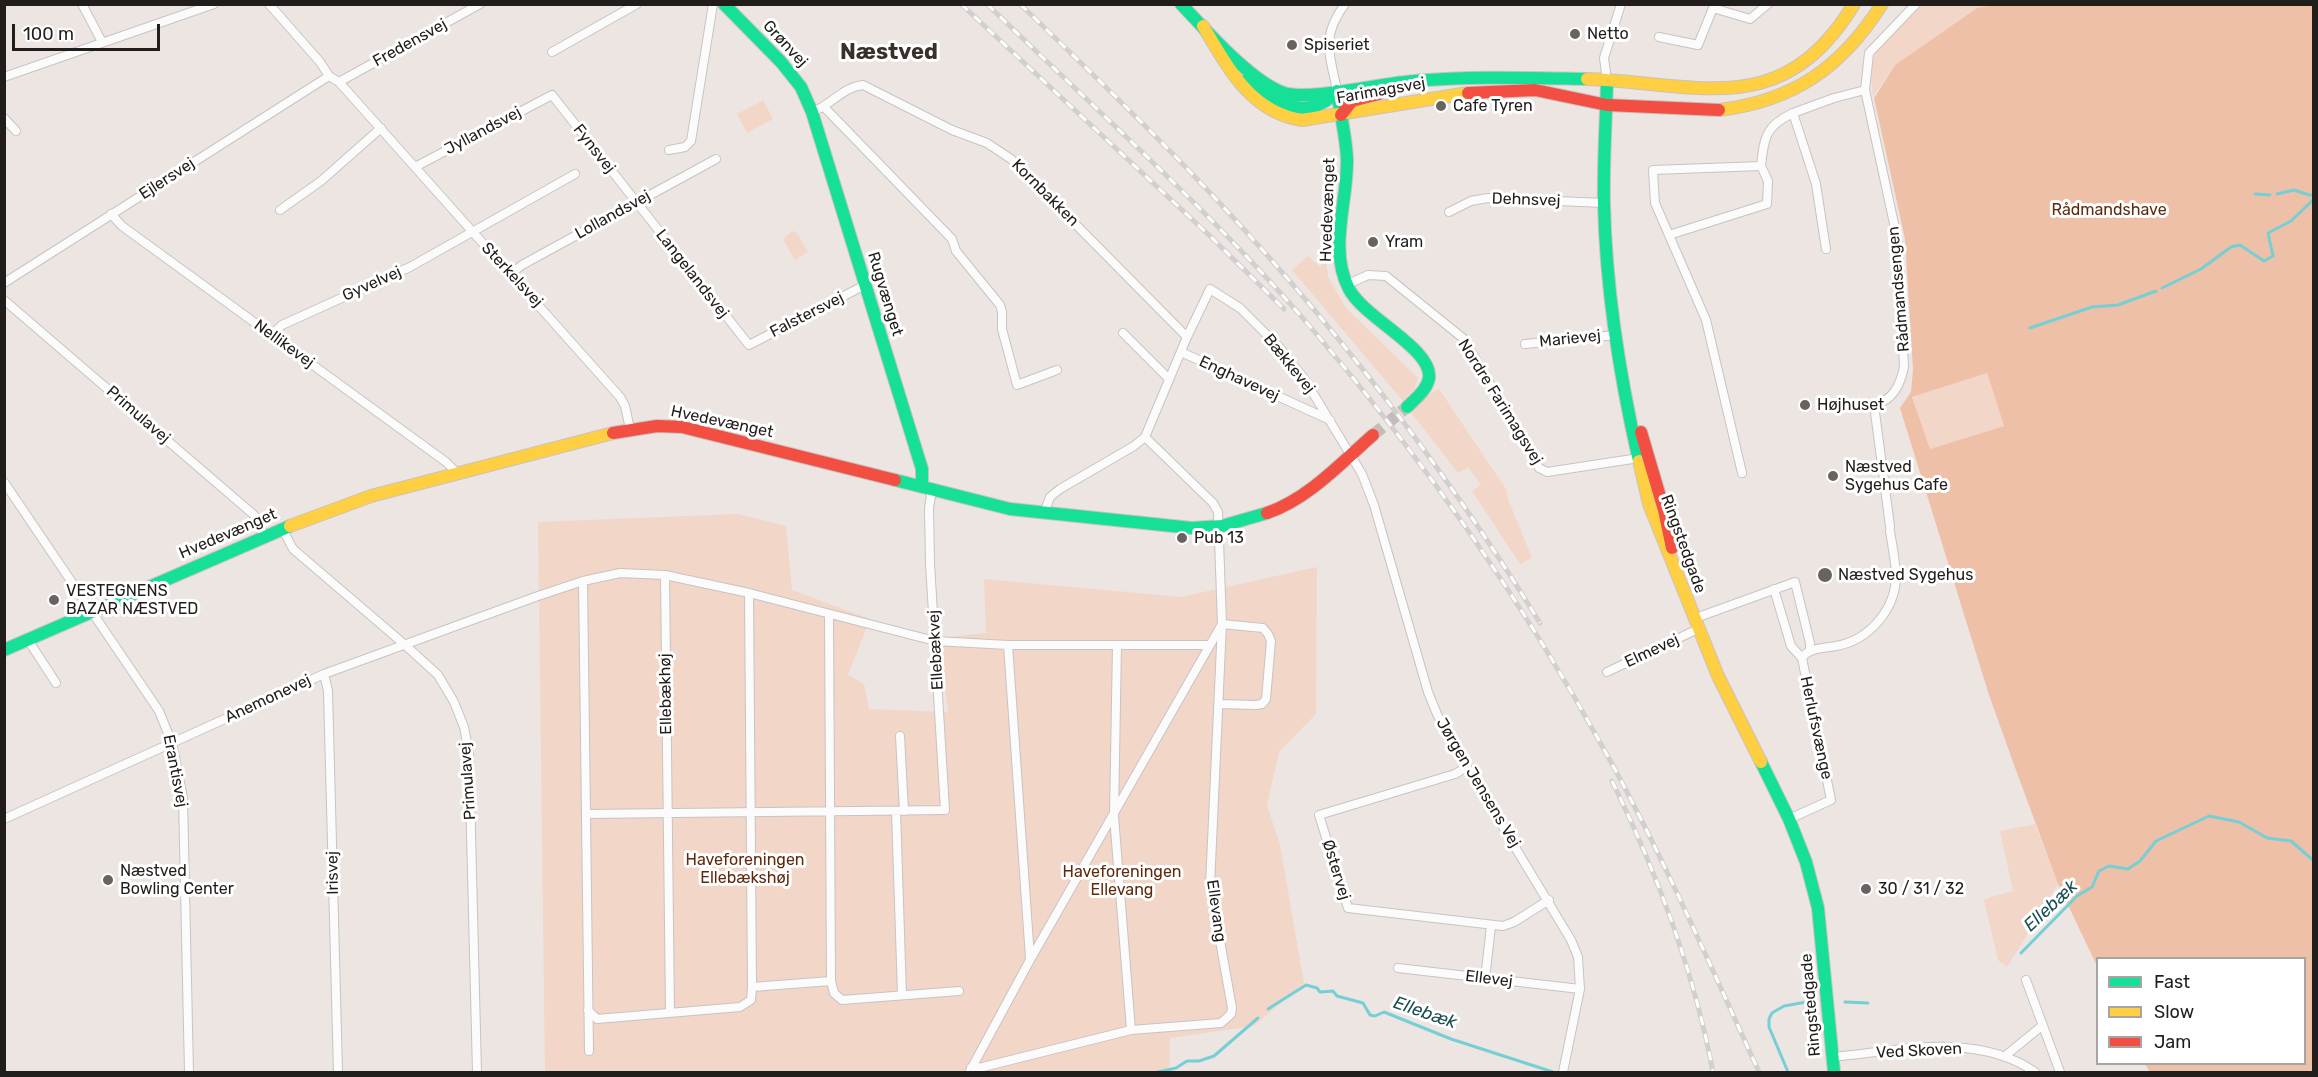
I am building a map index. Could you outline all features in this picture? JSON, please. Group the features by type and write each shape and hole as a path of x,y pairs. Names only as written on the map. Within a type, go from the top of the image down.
{"street":[{"path":"82,4 102,42"},
{"path":"4,77 214,4"},
{"name":"Sterkelsvej","path":"269,4 320,62 328,76 339,82 381,128 620,397 625,406 630,429"},
{"name":"Fredensvej","path":"339,82 480,4"},
{"path":"552,52 637,4"},
{"path":"669,150 685,147 691,141 713,4"},
{"name":"Grønvej","path":"724,4 801,87 812,112"},
{"name":"Farimagsvej","path":"1181,4 1262,81 1282,93 1304,96 1427,80 1505,78 1607,81 1695,91 1739,88 1764,81 1793,68 1819,49 1842,25 1854,4"},
{"path":"1232,71 1269,97 1291,106 1317,106 1326,102 1338,91 1328,38 1337,15 1345,4"},
{"name":"Ringstedgade","path":"1621,4 1604,58 1607,81 1604,203 1607,258 1625,399 1652,514 1696,624 1731,703 1789,819 1806,862 1818,908 1834,1072"},
{"path":"1659,37 1698,45 1713,8 1750,19 1768,4"},
{"name":"Farimagsvej","path":"1203,26 1232,71 1253,96 1267,109 1283,117 1302,120 1456,94 1498,90 1535,90 1607,105 1711,111 1743,107 1777,97 1809,81 1840,58 1868,26 1882,4"},
{"name":"Rådmandsengen","path":"1874,405 1884,402 1895,392 1902,376 1904,355 1898,242 1865,90 1869,53 1916,4"},
{"name":"Ejlersvej","path":"4,283 328,76"},
{"path":"1341,115 1348,104 1360,97 1462,80"},
{"name":"Kornbakken","path":"812,112 825,108 852,86 863,85 952,130 987,143 1011,159 1187,337"},
{"path":"1669,235 1767,204 1768,181 1761,166 1768,131 1777,122 1793,113 1834,98 1865,90"},
{"name":"Hvedevænget","path":"1338,91 1347,157 1341,263 1346,285 1366,312 1422,355 1428,366 1429,378 1423,391 1407,407"},
{"name":"Jyllandsvej","path":"415,167 552,95"},
{"name":"Fynsvej","path":"552,95 636,202"},
{"path":"825,108 952,239 956,251 1000,305 1002,329 1017,385 1057,370"},
{"name":"Rugvænget","path":"812,112 927,488"},
{"path":"1793,113 1816,184 1826,249"},
{"path":"4,118 16,131"},
{"path":"280,210 321,181 381,128"},
{"name":"Lollandsvej","path":"512,273 522,265 716,159"},
{"path":"1742,472 1706,320 1655,203 1653,170 1761,166"},
{"name":"Gyvelvej","path":"271,335 282,325 410,267 576,174"},
{"name":"Dehnsvej","path":"1449,212 1471,201 1488,198 1604,203"},
{"name":"Langelandsvej","path":"636,202 749,345"},
{"name":"Nellikevej","path":"111,214 122,226 446,462 457,473"},
{"name":"Nordre Farimagsvej","path":"1346,285 1368,275 1386,276 1464,339 1539,468 1547,472 1639,458"},
{"name":"Falstersvej","path":"749,345 865,285"},
{"name":"Bækkevej","path":"1187,337 1210,289 1240,308 1280,348 1305,380 1351,455"},
{"name":"Primulavej","path":"4,300 254,515 264,536"},
{"path":"1123,333 1169,379"},
{"name":"Marievej","path":"1524,344 1616,335"},
{"path":"1044,513 1050,497 1060,489 1134,446 1145,437 1187,337"},
{"name":"Enghavevej","path":"1181,352 1330,420"},
{"path":"1622,367 1664,510 1679,580"},
{"name":"Herlufsvænge","path":"1789,819 1831,800 1802,658 1810,651 1854,640 1875,626 1893,595 1895,584 1890,528 1874,405"},
{"name":"Hvedevænget","path":"4,650 282,528 371,496 630,429 657,426 682,428 1010,509 1192,528 1220,527 1271,514 1297,499 1373,435"},
{"path":"1145,437 1213,504 1218,512 1220,527"},
{"name":"Jørgen Jensens Vej","path":"1351,455 1374,505 1431,700 1448,736 1549,900 1578,957 1580,989 1563,1072"},
{"name":"Erantisvej","path":"4,482 159,711 172,743 183,798 189,1072"},
{"name":"Ellebækvej","path":"900,811 945,810 927,488"},
{"name":"Ellevang","path":"970,1070 1131,1030 1221,1023 1231,1014 1232,1008 1210,885 1222,624 1220,527"},
{"name":"Primulavej","path":"282,528 292,549 438,675 464,727 469,753 477,1072"},
{"path":"589,1051 583,581 620,573 665,575 749,593 935,641 1008,645 1210,645"},
{"name":"Ellebækhøj","path":"665,575 670,1013"},
{"name":"Anemonevej","path":"4,819 324,674 583,581"},
{"path":"1802,658 1791,645 1774,589 1795,582 1810,651"},
{"name":"Elmevej","path":"1607,672 1725,607 1774,589"},
{"path":"588,1010 597,1019 740,1007 751,1000 749,593"},
{"path":"830,615 831,981 834,993 842,1000 959,991"},
{"path":"1219,704 1262,704 1266,699 1271,641 1263,628 1222,624"},
{"name":"Ellevang","path":"970,1070 1030,960 1222,624"},
{"path":"28,640 56,683"},
{"path":"1008,645 1030,960"},
{"name":"Ellevang","path":"1117,645 1114,816 1131,1030"},
{"name":"Irisvej","path":"324,674 328,691 338,1072"},
{"path":"900,736 902,995"},
{"name":"Østervej","path":"1467,767 1455,774 1319,815 1348,908 1503,926 1514,922 1549,900"},
{"path":"586,814 900,811"},
{"path":"1485,979 1491,926"},
{"name":"Ellevej","path":"1398,968 1580,989"},
{"path":"2026,980 2060,1072"},
{"path":"752,987 831,981"},
{"path":"2005,1056 2043,1025"},
{"name":"Ved Skoven","path":"1832,1057 1953,1046 1980,1048 2005,1056 2035,1072"}],"green space":[{"name":"Rådmandshave","path":"1999,4 2313,5 2313,1072 2150,1072 2146,1065 2306,1065 2306,957 2096,957 2096,964 2058,884 1989,695 1900,408 1911,392 1913,370 1905,239 1874,98 1895,65 1977,8","holes":["1987,373 2004,426 1930,449 1912,397"]},
{"path":"1923,5 1999,5 1977,8 1895,65 1873,96 1870,64 1881,44"},
{"path":"763,100 773,119 747,133 737,114"},
{"path":"793,231 797,233 808,252 795,260 784,241 785,237"},
{"path":"1308,256 1320,267 1326,258 1328,277 1346,308 1418,378 1414,389 1403,401 1292,270"},
{"path":"1987,373 2004,426 1930,449 1912,397"},
{"path":"1439,389 1506,489 1532,558 1520,564 1472,491 1481,485 1468,467 1458,473 1410,411"},
{"path":"737,514 786,526 792,590 870,619 848,675 864,684 869,709 948,712 939,638 986,633 984,579 1181,597 1317,567 1316,714 1279,752 1267,805 1280,845 1304,983 1254,1026 1170,1038 1169,1072 545,1072 538,522"},
{"path":"2035,824 2058,884 2007,967 1998,960 1984,900 2013,891 2000,831"}],"waterway":[{"path":"2277,194 2294,190 2314,195"},
{"path":"2255,194 2270,195"},
{"path":"2162,288 2201,269 2231,247 2240,245 2264,261 2273,256 2268,233 2291,221 2314,199"},
{"path":"2030,328 2092,307 2118,305 2156,291"},
{"name":"Ellebæk","path":"2021,953 2077,896 2092,887 2099,871 2109,866 2128,869 2140,861 2156,841 2209,816 2239,822 2267,838 2291,841 2314,861"},
{"name":"Ellebæk","path":"1268,1009 1306,985 1317,988 1320,992 1333,991 1337,996 1363,1003 1370,1015 1375,1016 1384,1012 1451,1039 1553,1072"},
{"name":"Ellebæk","path":"1788,1072 1769,1027 1769,1019 1772,1013 1784,1006 1812,1001"},
{"name":"Ellebæk","path":"1845,1002 1868,1003"},
{"name":"Ellebæk","path":"1158,1072 1176,1068 1187,1061 1199,1061 1214,1056 1258,1018"}],"tunnel":[{"path":"1373,435 1407,407"}],"railway":[{"path":"961,4 1211,237 1284,309"},
{"path":"987,4 1195,204 1275,287 1354,380 1433,482 1506,587 1606,753 1667,871 1759,1072"},
{"path":"1020,4 1175,157 1245,230 1291,283 1380,392 1422,448 1463,505 1540,623"},
{"path":"1612,781 1659,887 1685,960 1713,1072"}],"traffic: fast":[{"path":"724,4 781,62 801,87 812,112 922,469 922,487"},
{"path":"1181,4 1243,67 1271,87 1284,93 1311,95 1435,79 1587,79"},
{"path":"1247,80 1280,101 1303,108 1325,101 1337,91"},
{"path":"1607,81 1604,158 1605,236 1620,366 1639,461"},
{"path":"1337,91 1347,159 1339,241 1343,274 1349,289 1357,300 1409,345 1427,367 1429,378 1426,386 1407,407"},
{"path":"895,480 1010,509 1192,528 1222,526 1267,513"},
{"path":"4,650 290,526"},
{"path":"1761,762 1789,819 1806,862 1818,908 1834,1072"}],"traffic: slow":[{"path":"1587,79 1702,88 1736,87 1767,81 1798,66 1826,41 1854,4"},
{"path":"1719,110 1770,98 1814,77 1850,46 1882,4"},
{"path":"1203,26 1232,72 1254,98 1268,108 1302,120 1468,93"},
{"path":"290,526 371,496 613,433"},
{"path":"1639,461 1649,504 1718,676 1761,762"}],"traffic: jam":[{"path":"1468,93 1535,90 1607,105 1719,110"},
{"path":"1341,115 1352,101 1379,94"},
{"path":"613,433 657,426 682,427 895,480"},
{"path":"1641,432 1664,510 1672,548"},
{"path":"1267,513 1310,490 1373,435"}],"place":[{"name":"Netto","path":"1575,34"},
{"name":"Spiseriet","path":"1292,45"},
{"name":"Cafe Tyren","path":"1441,106"},
{"name":"Yram","path":"1373,242"},
{"name":"Højhuset","path":"1805,405"},
{"name":"Næstved Sygehus Cafe","path":"1833,476"},
{"name":"Pub 13","path":"1182,538"},
{"name":"Næstved Sygehus","path":"1825,575"},
{"name":"VESTEGNENS BAZAR NÆSTVED","path":"54,600"},
{"name":"Næstved Bowling Center","path":"108,880"},
{"name":"30 / 31 / 32","path":"1866,889"}],"district":[{"name":"Næstved","path":"889,53"}],"park label":[{"name":"Haveforeningen Ellebækshøj","path":"745,869"},
{"name":"Haveforeningen Ellevang","path":"1122,881"}]}
